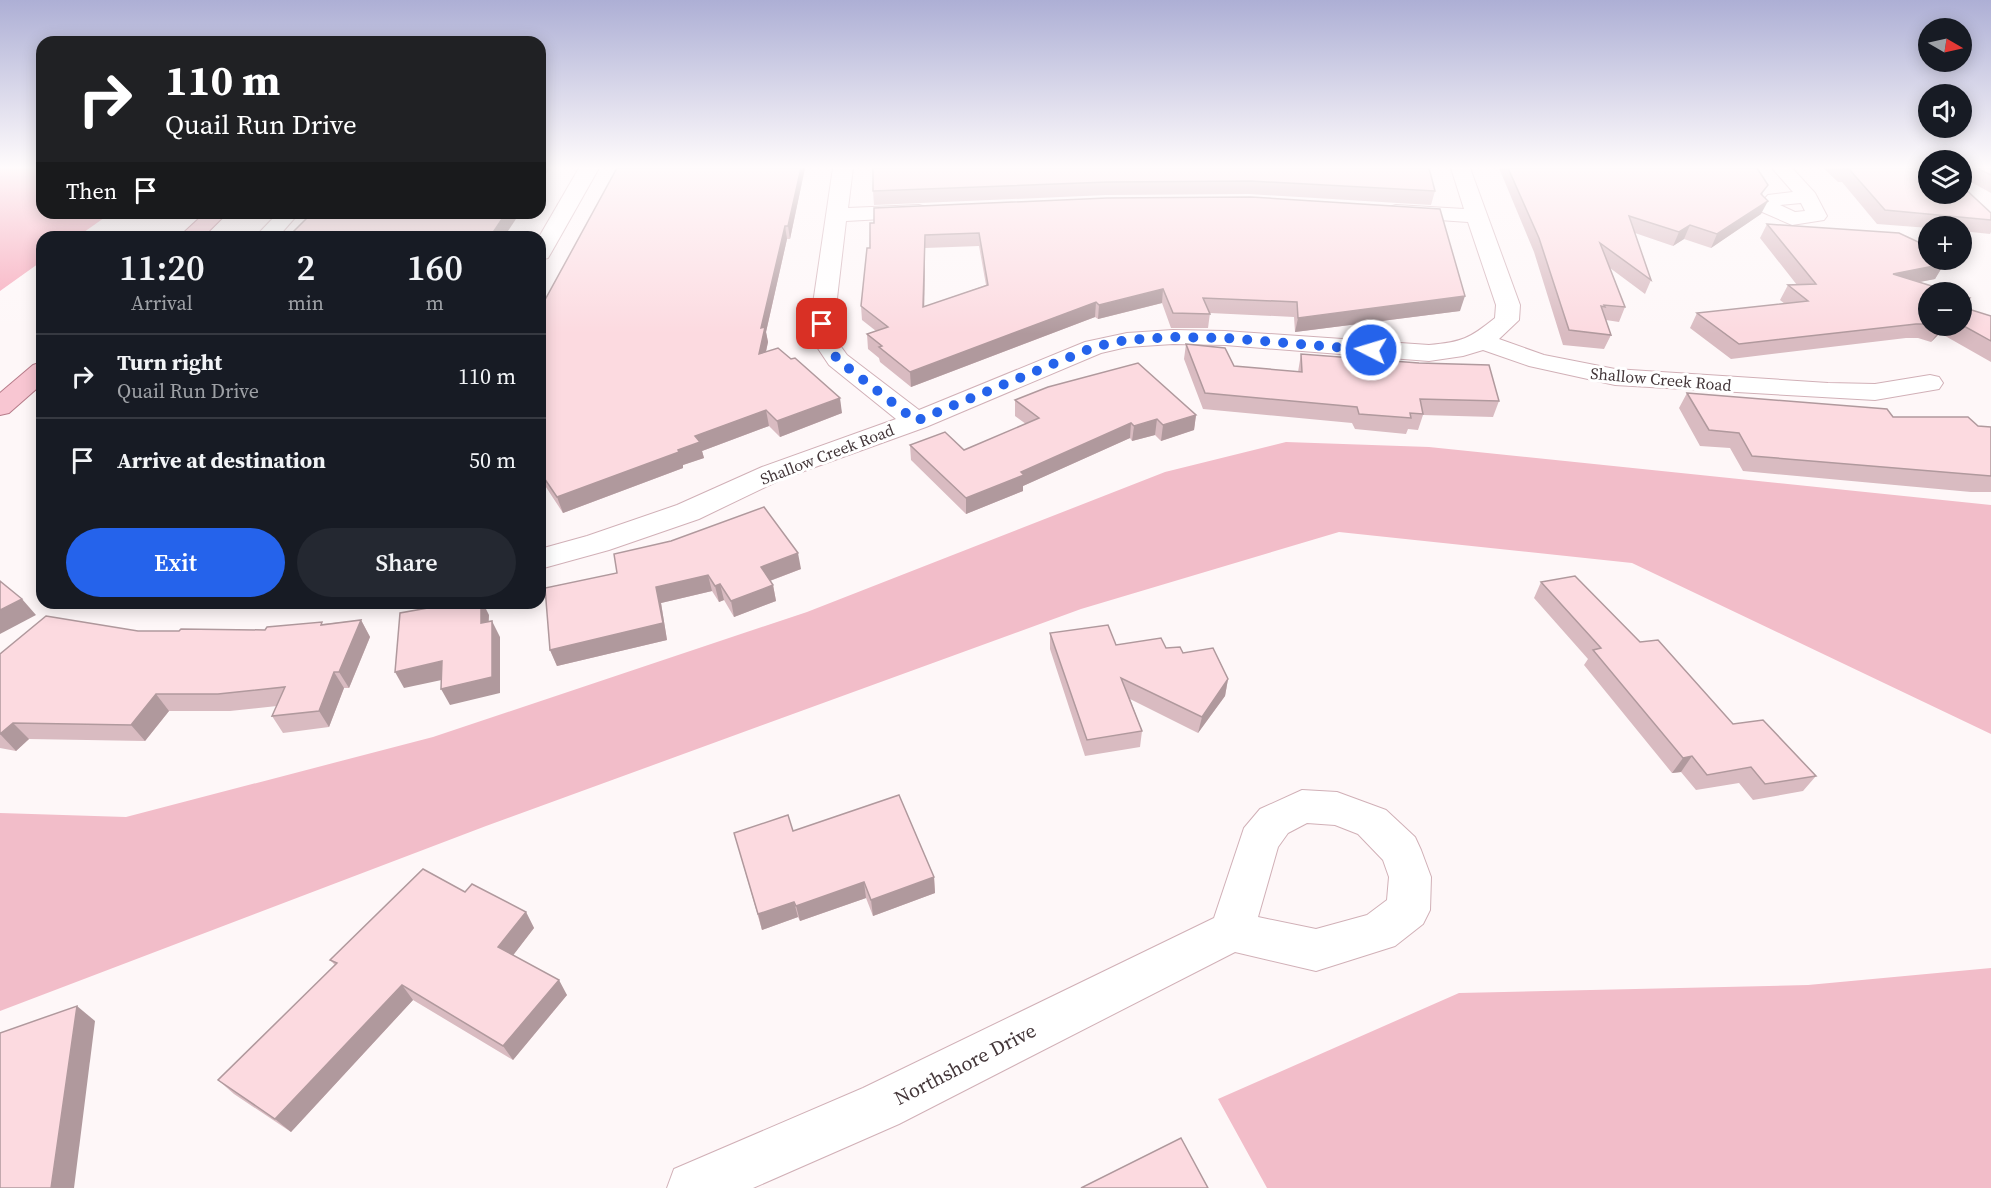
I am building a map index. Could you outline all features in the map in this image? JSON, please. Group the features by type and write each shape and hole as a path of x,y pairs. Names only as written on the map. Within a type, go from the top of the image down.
{"main road":[{"path":"0,407 36,375"}],"street":[{"path":"546,243 557,223"},
{"path":"834,223 822,324 827,344 838,360 916,421"},
{"path":"1481,223 1508,305 1507,320 1482,341"},
{"name":"Shallow Creek Road","path":"546,557 598,543 688,512 772,473 916,421 1094,347 1126,340 1173,337 1225,338 1418,353 1463,349 1482,341 1538,361 1615,377 1828,392 1875,392 1930,384"},
{"name":"Northshore Drive","path":"693,1188 881,1106 1232,931"}],"shaded area":[{"path":"0,223 96,223 86,231 36,231 36,265 0,291"},
{"path":"1286,442 1429,447 1991,505 1991,734 1632,563 1339,532 1081,609 486,826 0,1011 0,813 126,817 433,737 807,612 1165,472"},
{"path":"1991,968 1991,1188 1267,1188 1218,1099 1459,993 1808,985"}],"building":[{"path":"302,223 499,223 494,231 294,231"},
{"path":"587,223 789,223 785,226 761,328 765,327 759,354 778,348 791,359 795,358 840,398 777,421 766,410 695,436 700,442 678,450 679,452 557,497 546,481 546,298"},
{"path":"870,223 1444,223 1465,296 1298,318 1297,302 1203,298 1210,314 1173,313 1163,289 1099,305 1096,302 910,372 867,334 888,327 861,306 867,248 870,248","holes":["979,233 988,285 923,307 925,235"]},
{"path":"1533,223 1632,223 1651,280 1600,243 1625,307 1601,306 1611,335 1569,330"},
{"path":"1652,223 1733,223 1717,234 1690,225 1679,232"},
{"path":"1767,224 1899,233 1918,242 1918,269 1893,274 1919,282 1918,324 1739,344 1697,313 1808,301 1788,285 1816,284"},
{"path":"1972,310 1991,316 1991,341 1972,331"},
{"path":"1186,344 1225,348 1234,366 1302,372 1301,354 1419,363 1489,365 1499,401 1420,399 1423,414 1410,413 1411,418 1359,414 1357,407 1205,393"},
{"path":"1138,363 1196,415 1163,425 1157,419 1134,426 1131,423 1021,472 1024,475 966,498 910,445 945,432 964,450 1039,418 1015,400 1048,387"},
{"path":"1687,393 1887,409 1893,417 1968,417 1978,426 1991,427 1991,476 1752,456 1739,433 1709,430"},
{"path":"764,507 798,553 761,567 773,585 731,601 720,584 715,586 708,575 656,587 663,623 550,650 546,588 617,573 614,554 671,541"},
{"path":"1575,576 1640,642 1658,640 1733,724 1763,720 1816,776 1765,784 1751,767 1707,775 1692,756 1683,758 1593,650 1601,648 1541,582"},
{"path":"0,581 22,599 0,610"},
{"path":"422,609 481,609 481,623 492,621 492,677 441,689 442,661 395,672 400,613"},
{"path":"46,616 138,631 265,630 267,627 322,622 321,625 361,620 339,672 334,672 319,711 272,716 285,687 218,694 156,694 131,725 13,723 0,734 0,654"},
{"path":"1108,625 1116,645 1161,638 1166,648 1180,647 1183,653 1213,648 1228,679 1202,717 1121,678 1142,731 1087,740 1050,633"},
{"path":"899,795 934,877 871,900 864,882 796,906 794,902 758,914 734,833 788,815 793,831"},
{"path":"423,869 465,892 472,884 526,912 498,947 559,980 503,1046 402,985 275,1119 218,1080 337,963 330,960"},
{"path":"77,1006 51,1188 0,1188 0,1033"},
{"path":"1181,1138 1208,1188 1081,1188"}],"route":[{"path":"822,324 827,344 838,360 916,421 1094,347 1126,340 1173,337 1225,338 1371,350"}]}
